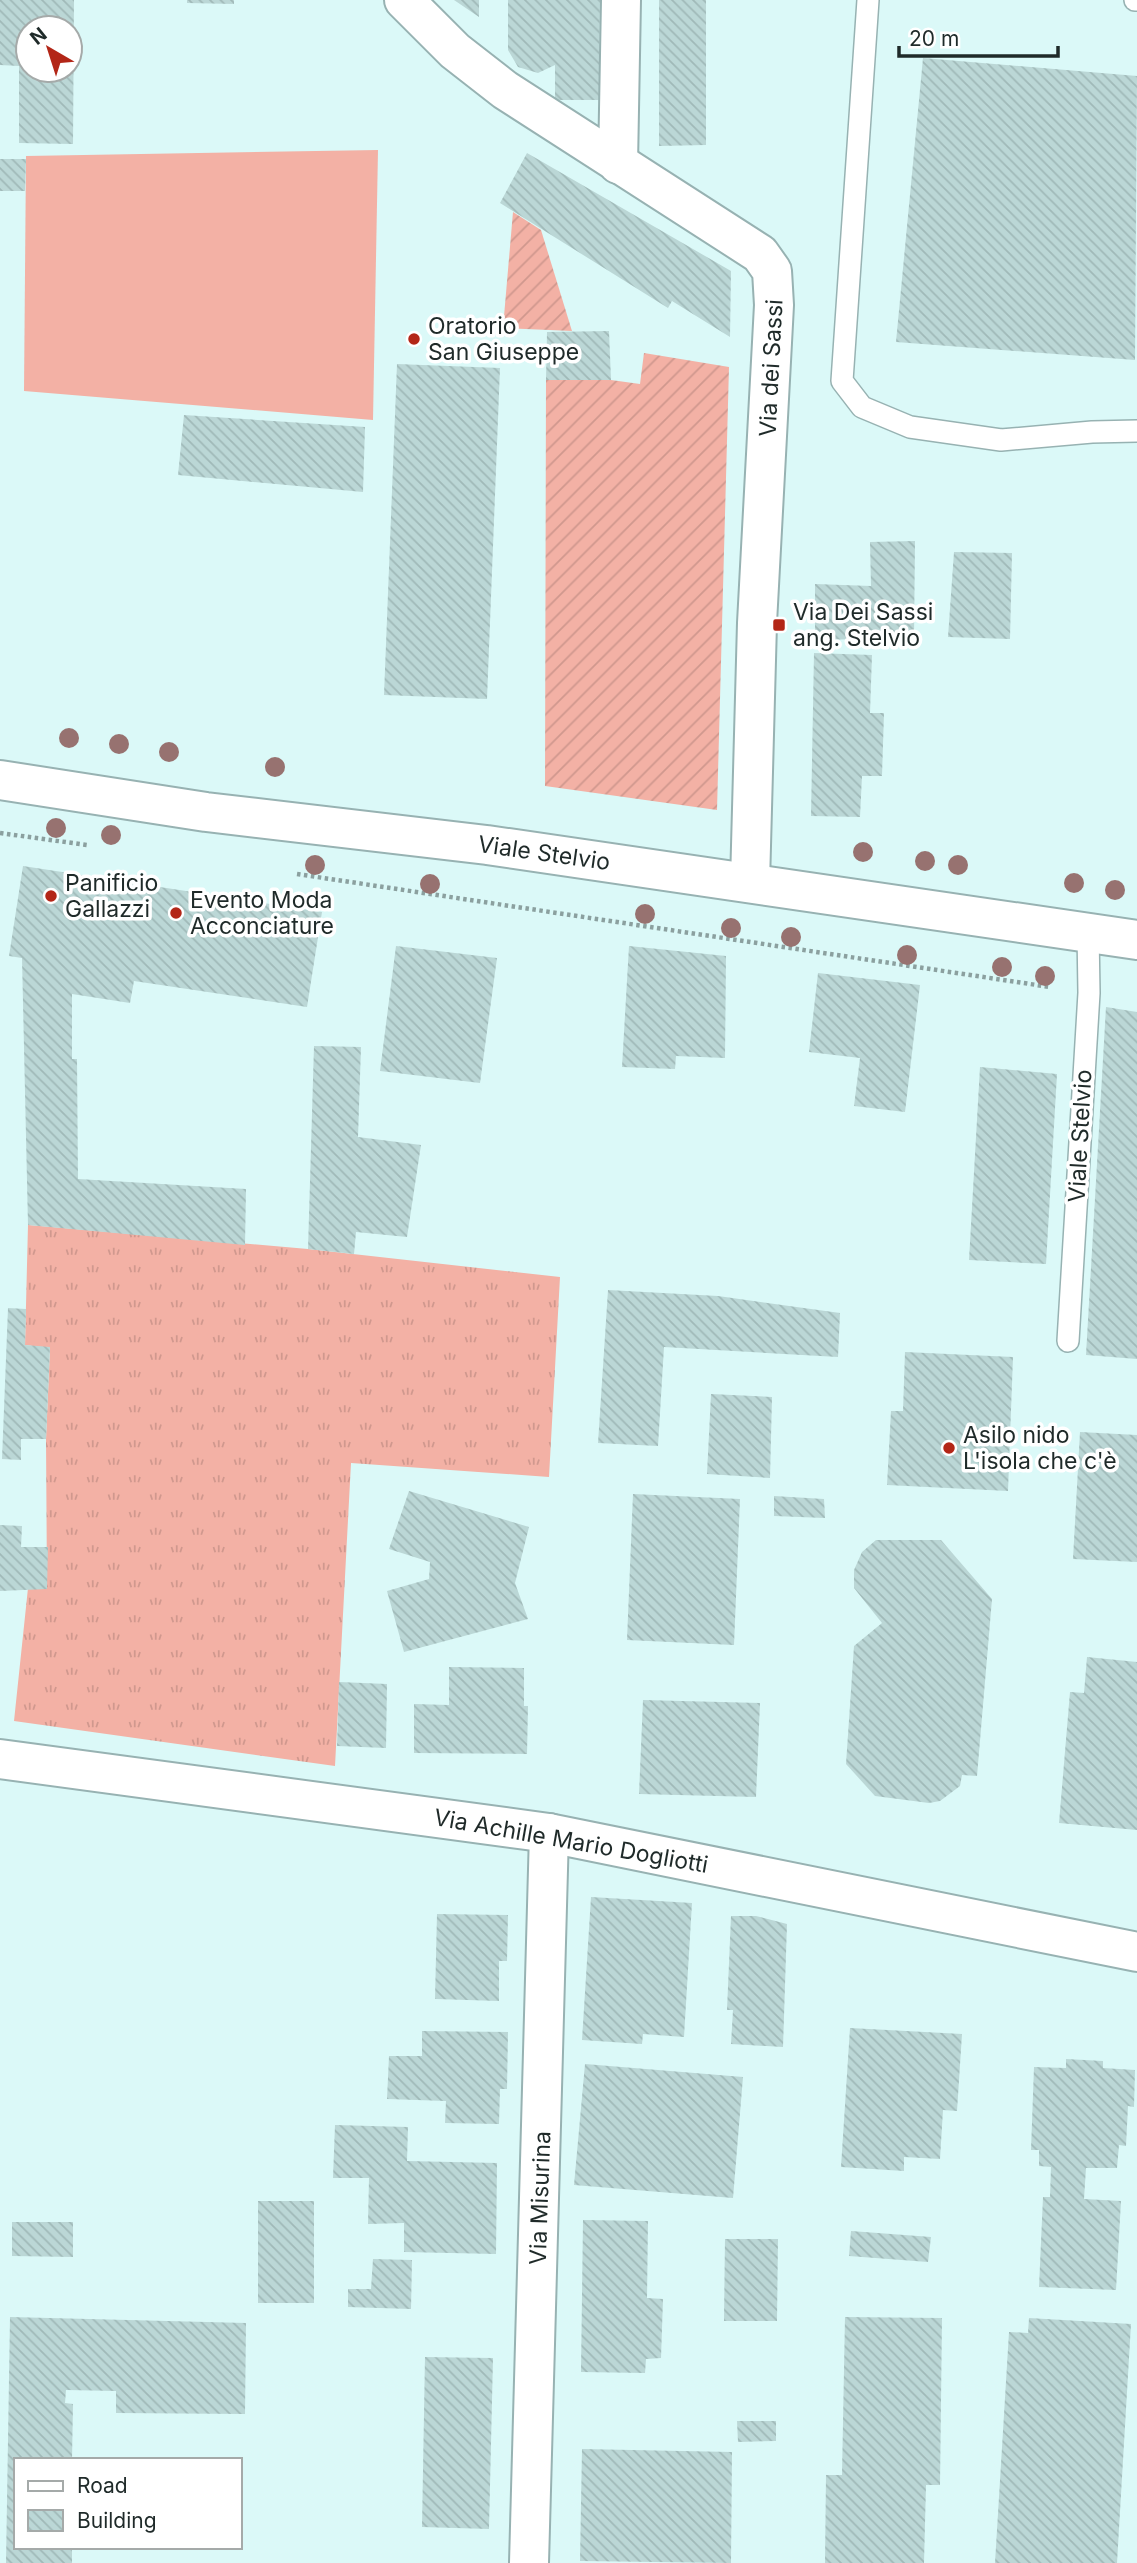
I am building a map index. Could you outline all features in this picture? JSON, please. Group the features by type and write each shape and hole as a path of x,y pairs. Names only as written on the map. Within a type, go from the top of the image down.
{"street":[{"name":"Via dei Sassi","path":"404,0 455,51 505,90 760,254 772,271 775,287 757,623 750,883"},
{"path":"618,164 621,0"},
{"name":"Viale Stelvio","path":"0,780 206,812 487,845 1137,940"},
{"name":"Via Achille Mario Dogliotti","path":"0,1759 549,1833 1137,1952"},
{"name":"Via Misurina","path":"529,2563 549,1833"}],"lane":[{"path":"868,0 842,381 862,407 910,427 1001,440 1137,431"},
{"name":"Viale Stelvio","path":"1068,1340 1089,993 1088,932"}],"path":[{"path":"0,833 96,846"},
{"path":"287,873 1089,993"}],"green space":[{"path":"378,150 373,420 24,391 26,156"},
{"path":"513,212 541,230 572,331 503,328"},
{"path":"644,353 729,367 717,810 545,786 546,380 611,380 640,384"},
{"path":"28,1225 308,1249 560,1277 549,1477 351,1463 335,1766 14,1721 28,1588 47,1588 46,1439 50,1348 25,1345"}],"building":[{"path":"0,0 74,0 74,14 14,14 14,66 0,65"},
{"path":"187,0 234,0 234,4 187,3"},
{"path":"454,0 479,0 479,17"},
{"path":"508,0 600,0 599,100 555,100 555,65 538,73 518,67 508,50"},
{"path":"659,0 706,0 706,145 659,146"},
{"path":"923,58 1137,76 1135,360 896,342"},
{"path":"19,84 73,84 73,144 19,143"},
{"path":"527,153 731,271 730,337 672,301 668,308 500,203"},
{"path":"0,159 26,159 25,191 0,191"},
{"path":"609,331 611,380 546,380 547,332"},
{"path":"397,364 500,368 487,699 384,695"},
{"path":"184,415 365,427 363,492 178,475"},
{"path":"915,541 914,638 815,640 815,584 871,586 870,542"},
{"path":"954,552 1012,553 1010,639 948,637"},
{"path":"814,653 872,655 870,713 884,713 882,776 862,776 860,817 811,816"},
{"path":"23,866 322,912 307,1007 134,981 130,1003 72,994 72,1059 77,1059 78,1179 246,1189 245,1245 28,1225 22,958 9,956"},
{"path":"396,946 497,958 480,1083 380,1071"},
{"path":"629,946 726,956 725,1058 676,1056 675,1069 622,1067"},
{"path":"818,973 920,985 905,1112 854,1106 860,1058 809,1052"},
{"path":"1106,1007 1137,1012 1137,1359 1086,1355"},
{"path":"314,1046 361,1047 358,1137 421,1145 407,1237 356,1232 354,1254 308,1249"},
{"path":"980,1067 1057,1074 1046,1264 969,1260"},
{"path":"608,1290 718,1296 840,1313 838,1357 664,1347 658,1446 598,1443"},
{"path":"8,1308 26,1309 25,1345 50,1347 46,1439 21,1439 21,1460 2,1459"},
{"name":"Asilo nido L'isola che c'è","path":"905,1352 1013,1357 1008,1491 887,1485 891,1411 903,1411"},
{"path":"711,1394 772,1397 770,1478 707,1474"},
{"path":"1080,1432 1137,1435 1137,1562 1073,1559"},
{"path":"409,1491 529,1527 515,1583 528,1619 404,1652 387,1591 429,1579 430,1562 389,1549"},
{"path":"633,1494 740,1499 734,1645 627,1640"},
{"path":"774,1496 824,1499 825,1518 774,1516"},
{"path":"0,1525 22,1526 21,1547 48,1547 47,1589 0,1591"},
{"path":"876,1540 941,1540 992,1599 977,1776 962,1775 960,1786 940,1801 929,1803 875,1796 846,1764 854,1646 882,1623 854,1588 854,1570 862,1552"},
{"path":"1087,1657 1137,1662 1137,1830 1059,1823 1070,1692 1084,1693"},
{"path":"449,1667 524,1668 524,1706 528,1706 527,1754 414,1753 414,1704 449,1705"},
{"path":"339,1682 387,1684 386,1748 337,1746"},
{"path":"643,1700 760,1703 756,1797 639,1794"},
{"path":"591,1897 692,1903 684,2037 643,2034 642,2044 582,2040"},
{"path":"437,1914 508,1915 507,1961 499,1961 499,2001 435,1999"},
{"path":"731,1916 756,1916 787,1924 783,2047 731,2044 733,2010 727,2010"},
{"path":"850,2028 962,2034 957,2111 943,2110 940,2159 904,2157 904,2171 841,2167"},
{"path":"422,2031 508,2032 507,2089 500,2089 499,2124 445,2123 446,2101 387,2099 389,2056 422,2056"},
{"path":"1066,2059 1103,2061 1103,2068 1135,2070 1134,2107 1128,2106 1126,2146 1119,2145 1117,2168 1086,2168 1084,2199 1121,2201 1116,2290 1039,2287 1043,2197 1050,2197 1051,2167 1039,2166 1039,2150 1031,2150 1034,2067 1066,2068"},
{"path":"585,2064 743,2077 733,2198 574,2185"},
{"path":"335,2125 408,2127 407,2161 497,2163 496,2254 404,2252 404,2223 368,2224 369,2178 333,2178"},
{"path":"258,2201 314,2201 314,2303 258,2303"},
{"path":"583,2220 648,2221 647,2298 663,2299 661,2358 646,2359 645,2373 581,2372"},
{"path":"12,2222 73,2222 73,2257 12,2256"},
{"path":"851,2231 931,2237 928,2262 849,2256"},
{"path":"725,2239 778,2239 777,2321 724,2321"},
{"path":"373,2259 412,2260 411,2309 348,2307 348,2289 371,2289"},
{"path":"10,2317 246,2323 245,2414 116,2413 116,2391 66,2390 65,2403 73,2404 72,2458 14,2458 14,2549 72,2549 72,2563 6,2563"},
{"path":"845,2317 942,2318 940,2485 926,2485 924,2563 825,2563 826,2475 842,2475"},
{"path":"1029,2318 1131,2324 1117,2563 995,2563 1009,2332 1028,2333"},
{"path":"425,2357 493,2358 489,2529 422,2527"},
{"path":"737,2421 776,2421 776,2441 738,2442"},
{"path":"582,2449 732,2452 731,2563 580,2561"}],"place":[{"name":"Oratorio San Giuseppe","path":"414,339"},
{"name":"Via Dei Sassi ang. Stelvio","path":"779,625"},
{"name":"Panificio Gallazzi","path":"51,896"},
{"name":"Evento Moda Acconciature","path":"176,913"},
{"name":"Asilo nido L'isola che c'è","path":"949,1448"}]}
